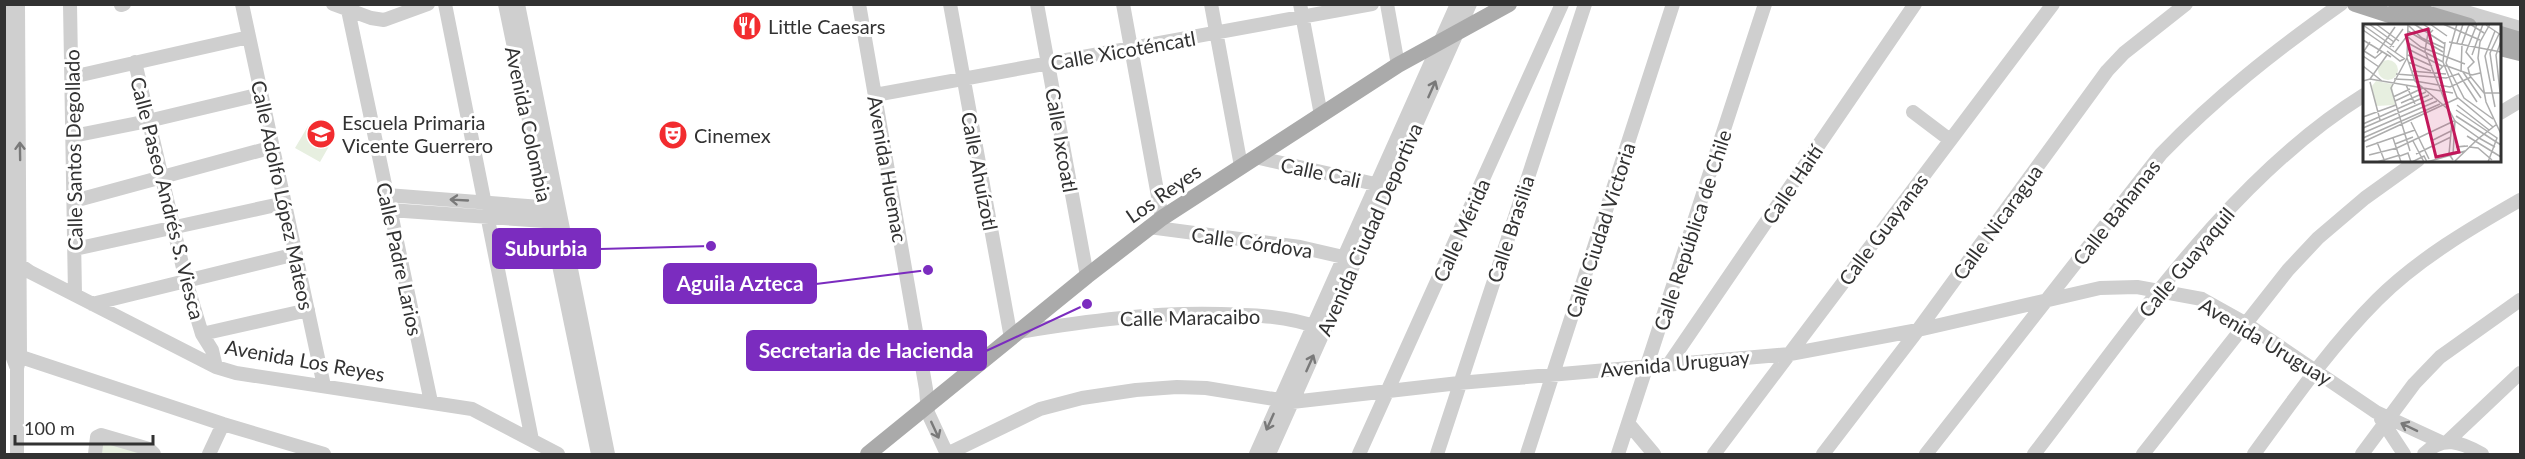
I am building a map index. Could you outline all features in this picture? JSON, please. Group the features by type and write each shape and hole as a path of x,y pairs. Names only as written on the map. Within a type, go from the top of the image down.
{"main road":[{"name":"Los Reyes","path":"874,452 928,404 1086,276 1156,223 1398,65 1509,4"},
{"path":"2355,4 2417,24"},
{"path":"2396,4 2462,24"},
{"path":"2501,30 2520,40"},
{"path":"2501,48 2520,53"}],"street":[{"path":"6,4 7,206 12,259"},
{"path":"17,454 11,418 18,4"},
{"name":"Calle Santos Degollado","path":"70,4 75,295"},
{"name":"Calle Adolfo López Mateos","path":"242,4 324,386"},
{"path":"333,4 378,19 428,4"},
{"path":"445,4 532,441"},
{"name":"Avenida Colombia","path":"505,4 608,454"},
{"name":"Avenida Colombia","path":"518,4 553,208"},
{"name":"Avenida Huemac","path":"859,4 928,414 947,454"},
{"name":"Calle Ahuízotl","path":"950,4 1015,335"},
{"name":"Calle Ixcoatl","path":"1037,4 1086,276"},
{"path":"1123,4 1156,223"},
{"path":"1211,4 1248,162"},
{"name":"Calle Xicoténcatl","path":"875,95 1216,33 1302,11 1372,4"},
{"path":"1387,4 1398,65"},
{"name":"Avenida Ciudad Deportiva","path":"1382,186 1438,44 1457,4"},
{"name":"Avenida Ciudad Deportiva","path":"1256,454 1286,401 1382,186 1470,4"},
{"name":"Calle Mérida","path":"1359,454 1389,392 1562,4"},
{"name":"Calle Brasilia","path":"1437,454 1585,4"},
{"name":"Calle Ciudad Victoria","path":"1527,454 1673,4"},
{"name":"Calle República de Chile","path":"1618,454 1765,4"},
{"name":"Calle Haití","path":"1669,364 1915,4"},
{"name":"Calle Guayanas","path":"1714,454 2054,4"},
{"name":"Calle Nicaragua","path":"1823,454 1918,330 2107,71 2124,53 2186,4"},
{"name":"Calle Bahamas","path":"1926,454 2155,163 2197,116 2282,45 2341,4"},
{"path":"2439,4 2488,24"},
{"path":"2479,4 2493,24"},
{"name":"Calle Padre Larios","path":"348,10 431,402"},
{"path":"1302,11 1321,115"},
{"path":"2501,27 2520,28"},
{"path":"72,77 249,37"},
{"name":"Calle Paseo Andrés S. Viesca","path":"135,62 186,281 202,334 212,350 216,367"},
{"path":"73,136 261,94"},
{"name":"Calle Guayaquil","path":"2034,454 2161,290 2256,179 2313,131 2363,96"},
{"path":"2501,112 2520,101"},
{"path":"1913,112 1950,140"},
{"path":"74,201 273,147"},
{"name":"Calle Cali","path":"1248,162 1382,186"},
{"path":"2143,454 2288,270 2318,238 2365,198 2415,162"},
{"path":"387,195 553,208"},
{"path":"2254,454 2352,326 2379,298 2418,266 2473,227 2520,200"},
{"path":"75,249 285,203"},
{"path":"390,210 556,222"},
{"name":"Avenida Colombia","path":"556,222 598,454"},
{"name":"Calle Córdova","path":"1156,223 1300,247 1349,258"},
{"path":"92,304 296,254"},
{"name":"Avenida Los Reyes","path":"12,259 30,272 216,367 236,373 472,409 558,454"},
{"name":"Avenida Uruguay","path":"947,454 1040,409 1082,398 1136,390 1177,387 1206,388 1286,401 1554,374 1790,354 1918,330 2118,286 2161,290 2202,299 2245,323 2317,370 2383,418 2445,442 2458,442 2482,454"},
{"path":"2362,454 2383,418 2440,357 2520,300"},
{"path":"202,334 308,310"},
{"name":"Calle Maracaibo","path":"1015,335 1088,320 1150,314 1266,315 1318,328"},
{"path":"13,357 306,452 324,454"},
{"path":"2424,454 2445,442 2520,373"},
{"name":"Avenida Ciudad Deportiva","path":"1269,454 1286,401"},
{"name":"Avenida Uruguay","path":"2383,418 2404,454"},
{"path":"1628,423 1654,454"},
{"path":"209,454 223,424"},
{"path":"95,454 97,437 101,435 149,449 154,454"}],"green space":[{"path":"308,126 332,141 320,162 295,148"},
{"path":"103,438 149,454 102,454"}],"place":[{"name":"Little Caesars","path":"747,26"},
{"name":"Escuela Primaria Vicente Guerrero","path":"321,134"},
{"name":"Cinemex","path":"673,135"},
{"name":"Suburbia","path":"711,246"},
{"name":"Aguila Azteca","path":"928,270"},
{"name":"Secretaria de Hacienda","path":"1087,304"}]}
